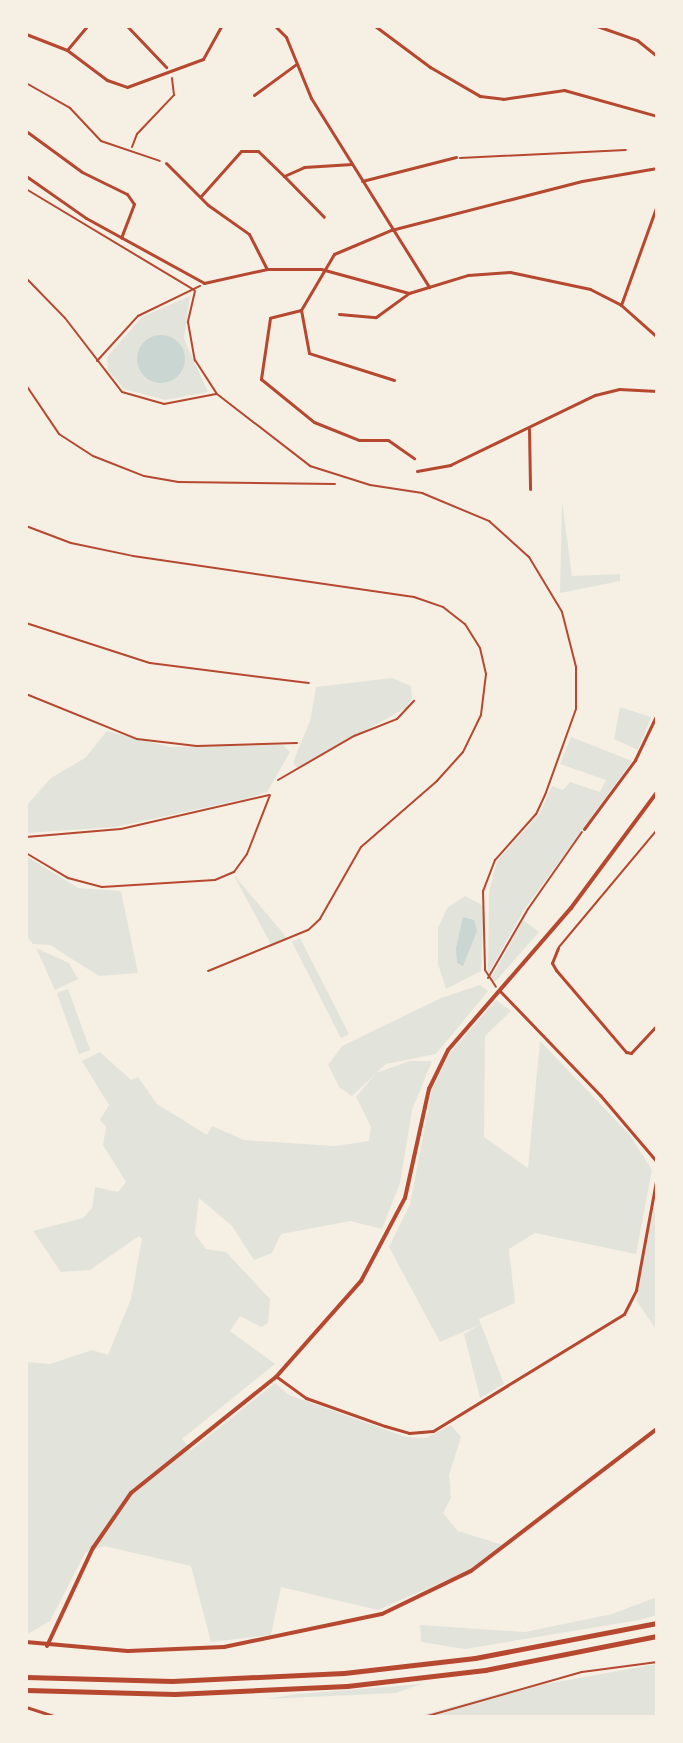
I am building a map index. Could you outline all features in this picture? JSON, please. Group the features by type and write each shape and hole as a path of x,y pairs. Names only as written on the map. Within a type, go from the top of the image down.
{"highway":[{"path":"26,1677 172,1681 344,1673 475,1658 657,1623"},
{"path":"26,1690 175,1694 347,1686 485,1670 657,1636"}],"street":[{"path":"67,50 87,26"},
{"path":"127,26 167,68"},
{"path":"26,34 67,50 107,80 127,87 167,68 203,59 221,26"},
{"path":"275,26 286,37 295,65 391,230 429,287"},
{"path":"375,26 430,67 480,96 503,99 564,90 657,116"},
{"path":"597,26 637,40 657,56"},
{"path":"254,95 295,65"},
{"path":"26,131 82,172 127,194 134,204 121,238"},
{"path":"201,196 241,151 258,151 324,217"},
{"path":"362,181 456,157"},
{"path":"166,163 249,234 264,254 267,269"},
{"path":"284,176 304,167 352,164"},
{"path":"394,380 309,353 301,310 321,269 356,242 391,230 582,181 657,168"},
{"path":"26,176 121,238 204,283 267,269 321,269 409,293"},
{"path":"621,305 657,205"},
{"path":"339,314 376,317 409,293 468,275 510,272 590,289 621,305 657,337"},
{"path":"301,310 270,318 261,379 314,422 359,440 388,440 414,458"},
{"path":"417,471 450,465 595,395 619,389 657,391"},
{"path":"529,429 530,489"},
{"path":"584,829 635,760 657,714"},
{"path":"47,1646 93,1548 131,1493 276,1377 343,1304 386,1241 405,1198 436,1070 499,990 599,874 657,792"},
{"path":"558,948 552,963 556,970 626,1052 631,1053 657,1025"},
{"path":"499,990 618,1113 657,1162"},
{"path":"276,1377 306,1398 385,1426 409,1433 433,1431 624,1314 636,1290 657,1176"},
{"path":"26,1642 128,1651 224,1647 382,1614 471,1571 657,1429"},
{"path":"26,1707 56,1717"}],"lane":[{"path":"558,948 657,830"}],"path":[{"path":"132,148 137,134 174,95 167,68"},
{"path":"26,83 70,108 101,141 132,148 166,163"},
{"path":"456,157 626,150"},
{"path":"26,189 195,291"},
{"path":"26,278 65,318 122,392 142,401 164,404 217,394"},
{"path":"97,361 138,316 195,291"},
{"path":"195,291 188,322 195,360 217,394 296,458 351,480 422,493 489,521 544,577 569,632 578,694 569,734 536,814 495,860 483,891 488,979 499,990"},
{"path":"26,385 59,434 93,456 144,476 178,482 335,484"},
{"path":"26,526 71,543 162,562 414,597 443,607 465,624 480,648 486,674 481,715 463,752 437,781 361,847 320,919 308,930 208,971"},
{"path":"26,623 150,663 309,683"},
{"path":"26,694 137,739 197,746 297,743"},
{"path":"278,780 354,736 397,719 414,701"},
{"path":"26,837 121,829 270,795 247,854 234,872 215,880 102,887 68,878 26,853"},
{"path":"488,979 528,909 584,829"},
{"path":"424,1717 582,1672 657,1662"}],"shaded area":[{"path":"190,296 184,339 208,392 165,400 124,389 108,370 107,357 142,317"},
{"path":"161,335 178,342 185,359 178,376 161,383 144,376 137,359 144,342"},
{"path":"562,501 572,576 620,574 620,581 560,593"},
{"path":"392,678 411,686 412,698 406,708 297,768 293,762 310,721 316,687"},
{"path":"620,707 651,717 638,750 614,739"},
{"path":"107,731 170,747 283,745 290,752 267,792 249,798 115,827 26,833 26,806 51,778 85,758"},
{"path":"571,737 632,761 524,910 488,974 489,892 497,861 540,813 552,786 563,790 570,782 600,792 606,780 560,764"},
{"path":"26,856 78,888 121,891 138,973 99,976 50,945 33,944 26,936"},
{"path":"233,874 288,939 272,946"},
{"path":"465,896 484,906 481,971 446,989 438,964 438,928 447,908"},
{"path":"463,917 474,920 477,931 463,966 457,963 456,948"},
{"path":"523,920 539,932 495,982 491,979"},
{"path":"300,938 349,1034 341,1038 292,942"},
{"path":"36,948 69,963 78,979 55,990"},
{"path":"480,985 488,991 436,1054 386,1064 352,1096 339,1087 328,1065 342,1046 441,998"},
{"path":"68,989 90,1050 79,1054 57,993"},
{"path":"496,1000 511,1011 485,1036 484,1137 528,1168 540,1041 629,1134 652,1170 636,1254 535,1233 509,1249 515,1303 479,1319 504,1384 480,1398 464,1334 479,1325 440,1342 389,1247 410,1204 432,1089 450,1053"},
{"path":"100,1052 131,1080 138,1077 157,1104 207,1135 212,1126 244,1140 335,1146 369,1141 371,1127 356,1097 376,1073 410,1061 432,1061 412,1110 400,1183 382,1229 350,1221 281,1234 272,1253 254,1260 232,1226 199,1198 195,1234 206,1249 226,1252 270,1299 268,1323 261,1327 240,1316 230,1331 275,1364 182,1439 191,1450 275,1383 289,1395 406,1437 426,1438 451,1425 461,1437 449,1475 451,1498 443,1513 458,1531 503,1545 467,1571 378,1610 281,1587 271,1635 211,1642 191,1566 104,1546 85,1553 50,1621 26,1635 26,1362 50,1364 92,1350 108,1355 131,1299 142,1239 139,1236 90,1270 61,1272 33,1231 83,1218 92,1208 95,1187 118,1192 126,1182 103,1145 106,1127 100,1120 109,1105 82,1061"},
{"path":"653,1212 657,1212 657,1331 636,1300"},
{"path":"657,1597 657,1615 639,1620 465,1649 421,1642 420,1625 525,1632 612,1614"},
{"path":"657,1664 657,1717 415,1717 512,1690"},
{"path":"422,1684 396,1693 266,1699 298,1694"}]}
